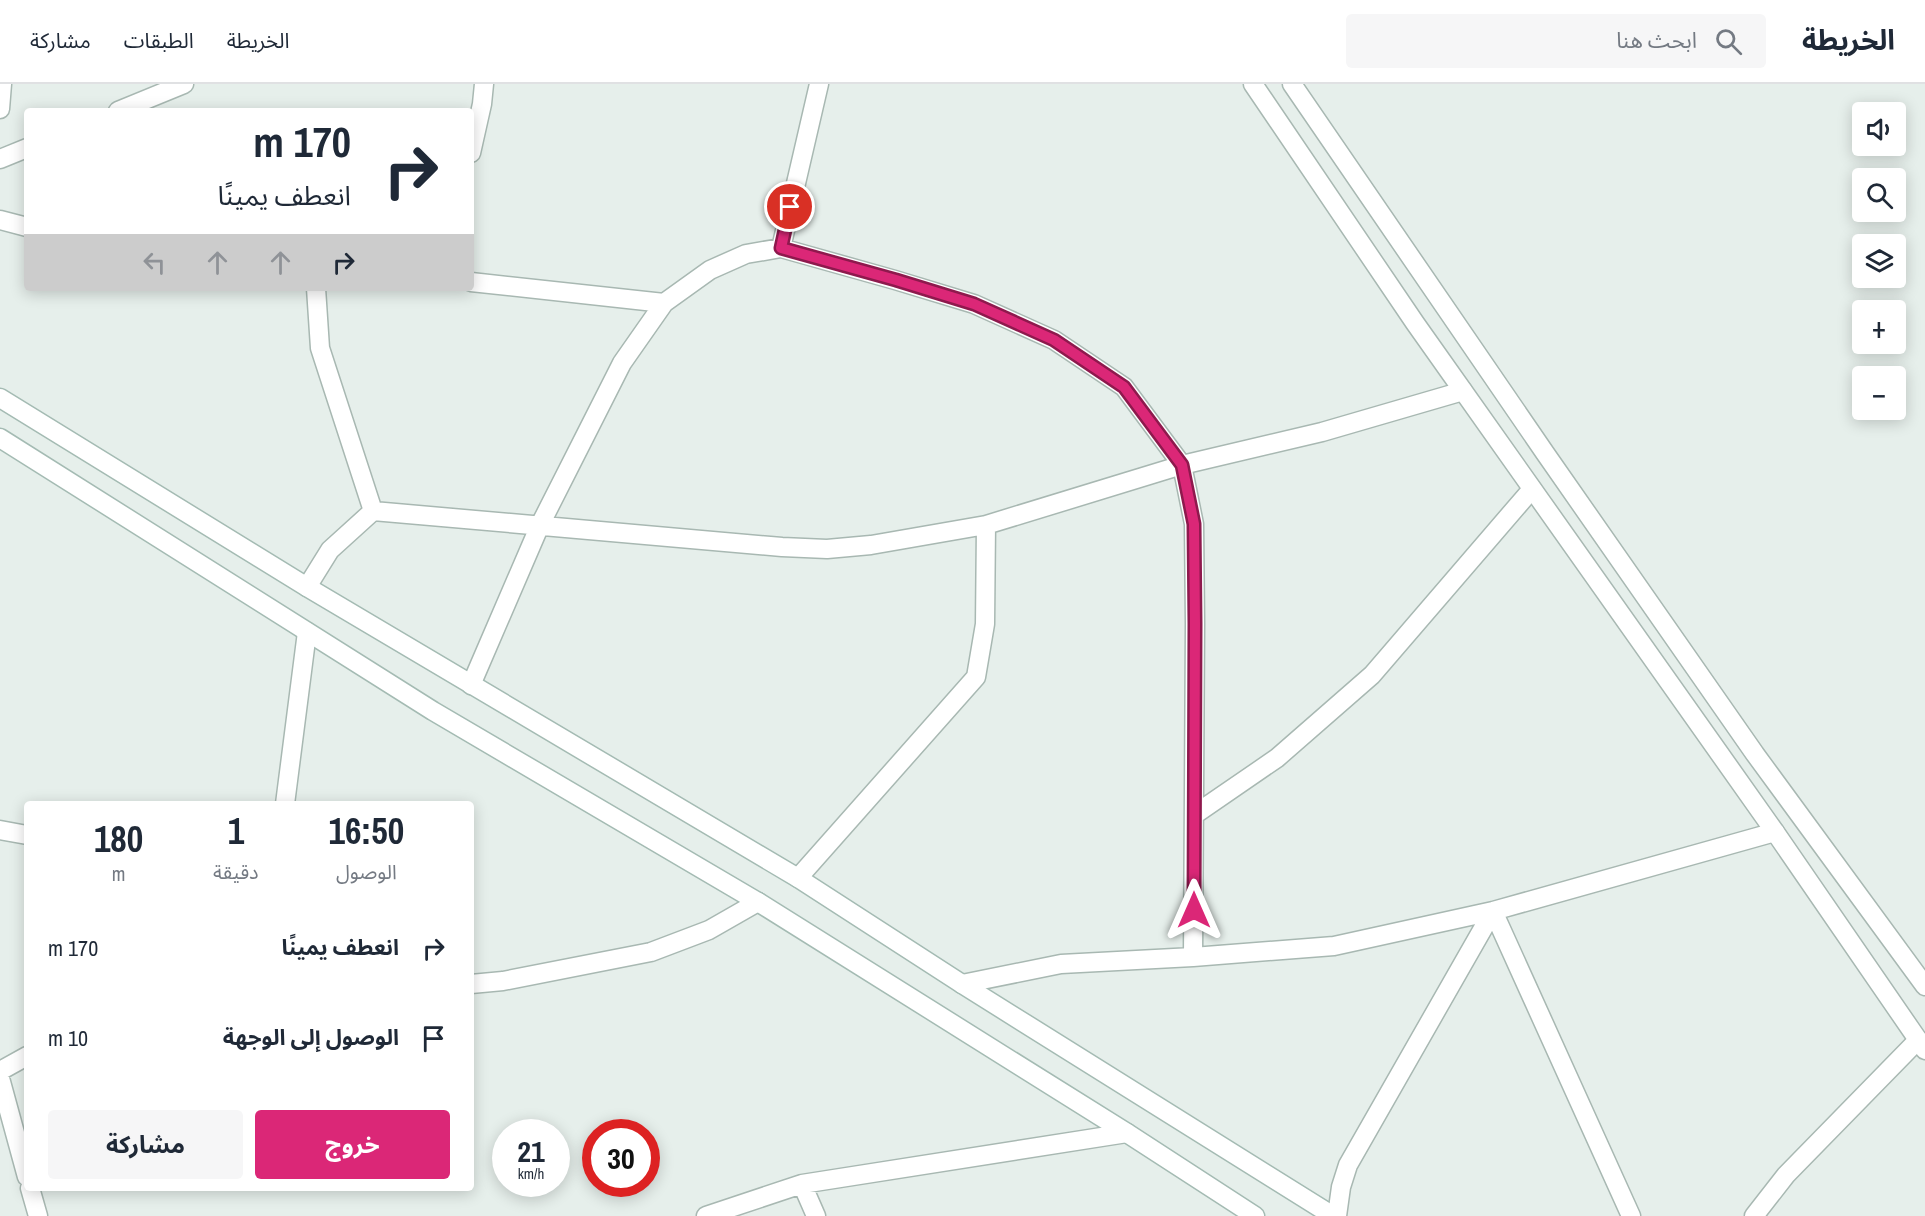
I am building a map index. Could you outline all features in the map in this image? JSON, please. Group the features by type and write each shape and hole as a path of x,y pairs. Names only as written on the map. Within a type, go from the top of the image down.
{"street":[{"path":"0,109 2,84"},
{"path":"124,108 184,84"},
{"path":"474,140 484,84"},
{"path":"781,248 819,84"},
{"path":"1253,84 1463,391 1775,832 1922,1045 1786,1175 1754,1216"},
{"path":"1292,84 1742,735 1925,986"},
{"path":"0,159 24,149"},
{"path":"0,220 24,226"},
{"path":"471,685 540,525 622,363 664,303 710,270 746,254 781,248 974,304 1054,340 1124,387 1182,465 1194,524 1194,957"},
{"path":"474,282 664,303"},
{"path":"316,291 321,348 373,511"},
{"path":"307,587 330,550 373,511 660,538 827,549 871,545 986,525 1182,465 1322,432 1463,391"},
{"path":"0,398 307,587 798,878 962,984 1335,1216 1348,1165 1493,911"},
{"path":"0,438 433,711 758,902 1256,1216"},
{"path":"1194,815 1277,758 1372,675 1532,489"},
{"path":"798,878 976,677 985,624 986,525"},
{"path":"285,801 307,632"},
{"path":"0,830 24,835"},
{"path":"962,984 1061,964 1334,946 1493,911 1775,832"},
{"path":"474,984 503,981 651,952 710,930 758,902"},
{"path":"1493,911 1631,1216"},
{"path":"0,1071 24,1058"},
{"path":"0,1078 24,1166"},
{"path":"706,1216 802,1184 1127,1133"},
{"path":"802,1184 816,1216"},
{"path":"31,1191 38,1216"}],"route":[{"path":"790,207 781,248 974,304 1054,340 1124,387 1182,465 1194,524 1194,910"}]}
